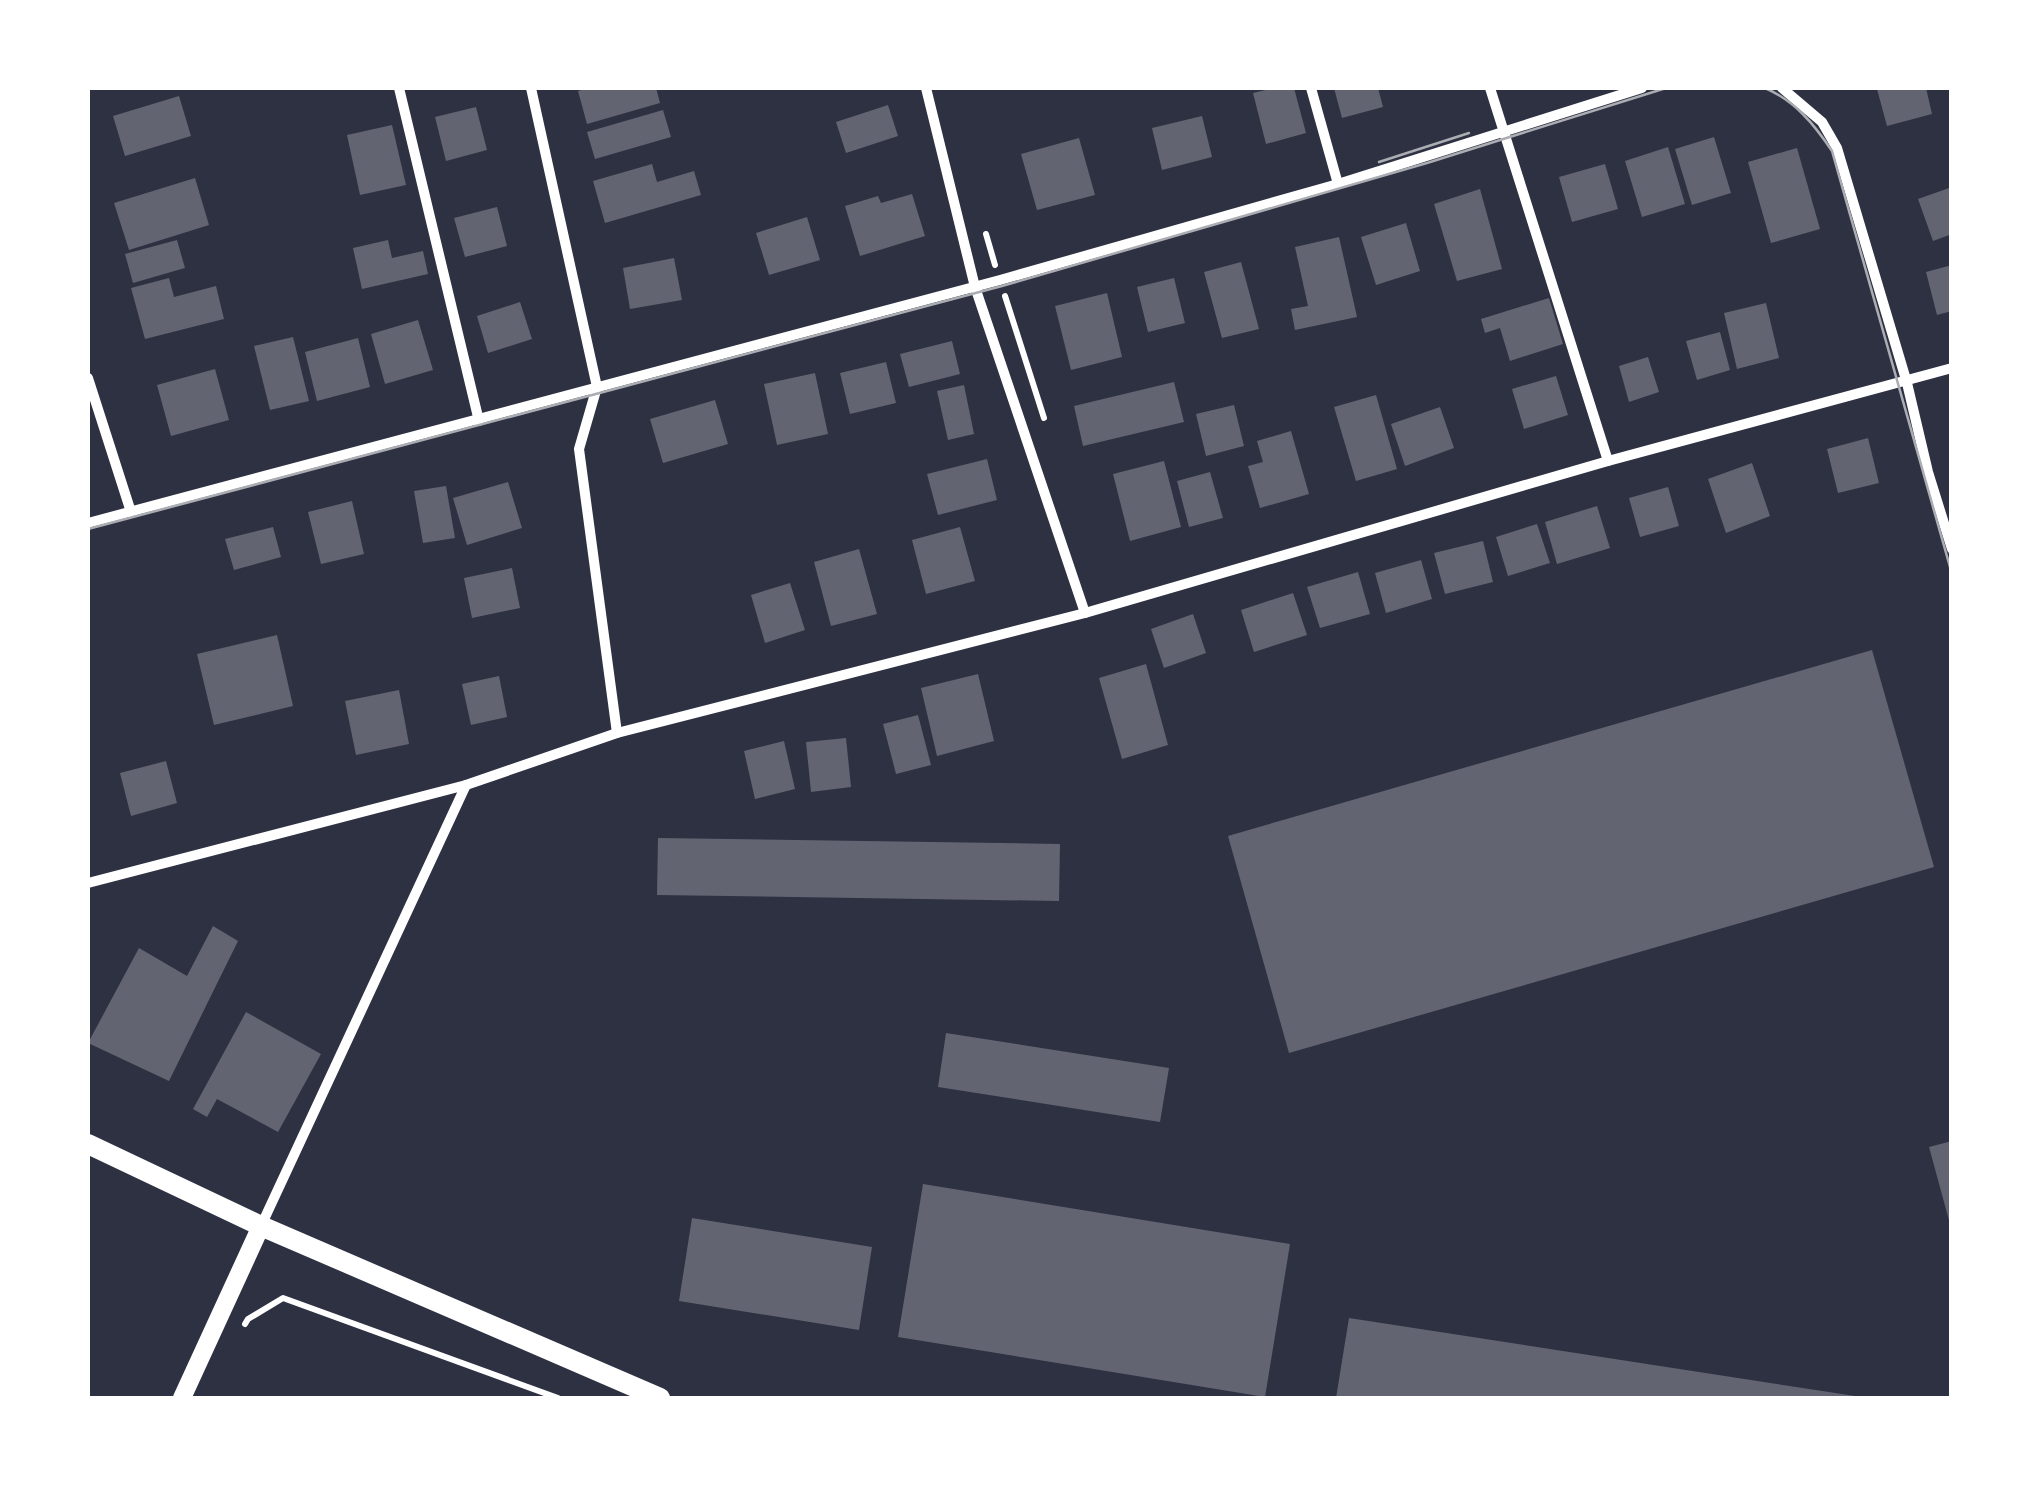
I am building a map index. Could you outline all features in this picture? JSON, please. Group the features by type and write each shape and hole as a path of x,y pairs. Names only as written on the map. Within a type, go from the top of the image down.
{"main road":[{"path":"88,1144 261,1226 660,1398"}],"street":[{"path":"399,88 480,420"},
{"path":"531,88 596,387 579,449 617,733"},
{"path":"926,88 975,287 1085,613"},
{"path":"1311,88 1338,184"},
{"path":"1490,88 1608,461"},
{"path":"88,523 975,287 1338,184 1642,88"},
{"path":"1782,88 1822,122 1838,148 1952,549"},
{"path":"88,882 466,785 617,733 1085,613 1608,461 1952,368"},
{"path":"88,378 131,512"},
{"path":"182,1398 466,785"}],"path":[{"path":"986,231 1049,433"},
{"path":"240,1335 248,1319 283,1298 558,1398"}],"building":[{"path":"656,88 660,103 587,124 578,91"},
{"path":"1294,88 1306,133 1266,144 1253,93"},
{"path":"1334,88 1378,88 1383,107 1342,118"},
{"path":"1926,88 1932,114 1887,126 1877,89"},
{"path":"179,96 191,136 125,156 113,116"},
{"path":"888,105 898,136 846,153 836,122"},
{"path":"476,107 487,150 446,161 435,117"},
{"path":"663,110 671,137 595,159 587,132"},
{"path":"1202,116 1212,157 1162,170 1152,128"},
{"path":"392,125 406,185 360,195 347,135"},
{"path":"1714,137 1731,193 1692,205 1675,149"},
{"path":"1079,138 1095,195 1037,210 1021,154"},
{"path":"1668,147 1685,204 1642,217 1625,161"},
{"path":"1797,148 1820,229 1771,243 1748,162"},
{"path":"652,164 657,182 694,171 701,195 605,223 593,181"},
{"path":"1605,164 1618,209 1572,222 1559,177"},
{"path":"195,178 209,225 129,250 114,203"},
{"path":"1952,187 1952,234 1933,241 1918,199"},
{"path":"1480,189 1502,269 1457,281 1434,204"},
{"path":"912,194 925,236 860,256 845,206 878,196 881,203"},
{"path":"497,207 507,246 465,257 454,218"},
{"path":"807,217 820,260 769,275 756,233"},
{"path":"1406,223 1420,271 1376,285 1361,237"},
{"path":"1339,237 1357,317 1295,330 1291,309 1308,306 1295,247"},
{"path":"177,240 185,268 133,283 125,254"},
{"path":"388,240 392,258 423,251 428,274 362,289 353,248"},
{"path":"674,258 682,300 630,309 623,268"},
{"path":"1241,262 1259,329 1222,338 1204,272"},
{"path":"1952,265 1952,311 1937,315 1926,272"},
{"path":"169,278 174,297 216,286 224,319 145,339 131,288"},
{"path":"1174,278 1185,323 1148,332 1137,287"},
{"path":"1107,293 1122,357 1071,370 1055,306"},
{"path":"1549,298 1563,344 1510,361 1500,328 1485,333 1481,319"},
{"path":"520,302 532,339 488,353 477,316"},
{"path":"1766,303 1779,358 1737,369 1724,313"},
{"path":"418,320 433,370 385,384 371,334"},
{"path":"1720,332 1730,370 1697,380 1686,341"},
{"path":"293,337 309,401 270,410 254,346"},
{"path":"358,338 370,387 317,401 305,352"},
{"path":"952,341 960,374 909,387 900,354"},
{"path":"1648,357 1659,392 1629,402 1619,366"},
{"path":"886,362 896,403 850,414 840,373"},
{"path":"215,369 229,420 171,436 157,385"},
{"path":"815,373 828,434 777,445 764,384"},
{"path":"1556,376 1568,415 1524,429 1512,389"},
{"path":"1174,382 1184,422 1083,446 1074,406"},
{"path":"964,385 974,434 948,440 937,391"},
{"path":"1376,395 1397,469 1356,481 1334,407"},
{"path":"715,400 728,444 663,463 650,419"},
{"path":"1234,405 1244,446 1206,456 1196,414"},
{"path":"1440,407 1454,448 1405,466 1391,424"},
{"path":"1291,431 1309,494 1260,508 1248,466 1263,462 1257,441"},
{"path":"1868,438 1879,483 1838,493 1827,449"},
{"path":"987,459 997,500 938,515 927,474"},
{"path":"1164,461 1181,527 1130,541 1113,474"},
{"path":"1752,463 1770,516 1726,533 1708,479"},
{"path":"1210,472 1223,518 1189,527 1177,481"},
{"path":"508,482 522,528 467,545 453,498"},
{"path":"446,486 455,538 423,543 414,491"},
{"path":"1668,487 1679,526 1640,537 1629,498"},
{"path":"352,501 364,554 321,564 308,512"},
{"path":"1597,506 1610,548 1557,564 1545,522"},
{"path":"1537,524 1550,563 1508,576 1496,537"},
{"path":"273,527 281,557 234,570 225,539"},
{"path":"960,527 975,581 926,594 912,540"},
{"path":"1483,541 1493,582 1445,594 1434,553"},
{"path":"859,549 877,614 831,626 814,562"},
{"path":"1421,560 1432,599 1386,613 1375,573"},
{"path":"512,568 520,608 472,618 464,578"},
{"path":"1358,572 1370,614 1320,628 1307,587"},
{"path":"790,583 805,630 765,643 751,595"},
{"path":"1293,593 1307,635 1254,652 1241,610"},
{"path":"1193,614 1206,653 1164,668 1151,629"},
{"path":"277,635 293,706 214,725 197,654"},
{"path":"1872,650 1934,867 1289,1053 1228,836"},
{"path":"1146,664 1168,745 1122,759 1099,678"},
{"path":"978,674 994,741 937,756 921,688"},
{"path":"499,676 507,717 471,725 462,684"},
{"path":"399,690 409,744 356,755 345,701"},
{"path":"918,715 931,765 896,774 883,724"},
{"path":"846,738 851,787 811,792 806,742"},
{"path":"784,741 795,789 755,799 744,751"},
{"path":"166,761 177,803 131,816 120,773"},
{"path":"658,838 1060,844 1059,901 657,895"},
{"path":"213,926 238,941 169,1081 88,1043 139,948 187,976"},
{"path":"246,1012 321,1054 278,1132 217,1099 207,1117 193,1109"},
{"path":"946,1033 1169,1068 1160,1122 938,1087"},
{"path":"1952,1141 1952,1224 1950,1224 1929,1147"},
{"path":"923,1184 1290,1244 1265,1397 898,1337"},
{"path":"692,1218 872,1247 859,1330 679,1301"},
{"path":"1349,1318 1855,1396 1855,1398 1336,1398"}],"tram line":[{"path":"88,529 1002,286 1427,163 1666,88"},
{"path":"1765,88 1803,114 1832,151 1952,574"},
{"path":"1379,162 1469,133"}]}
